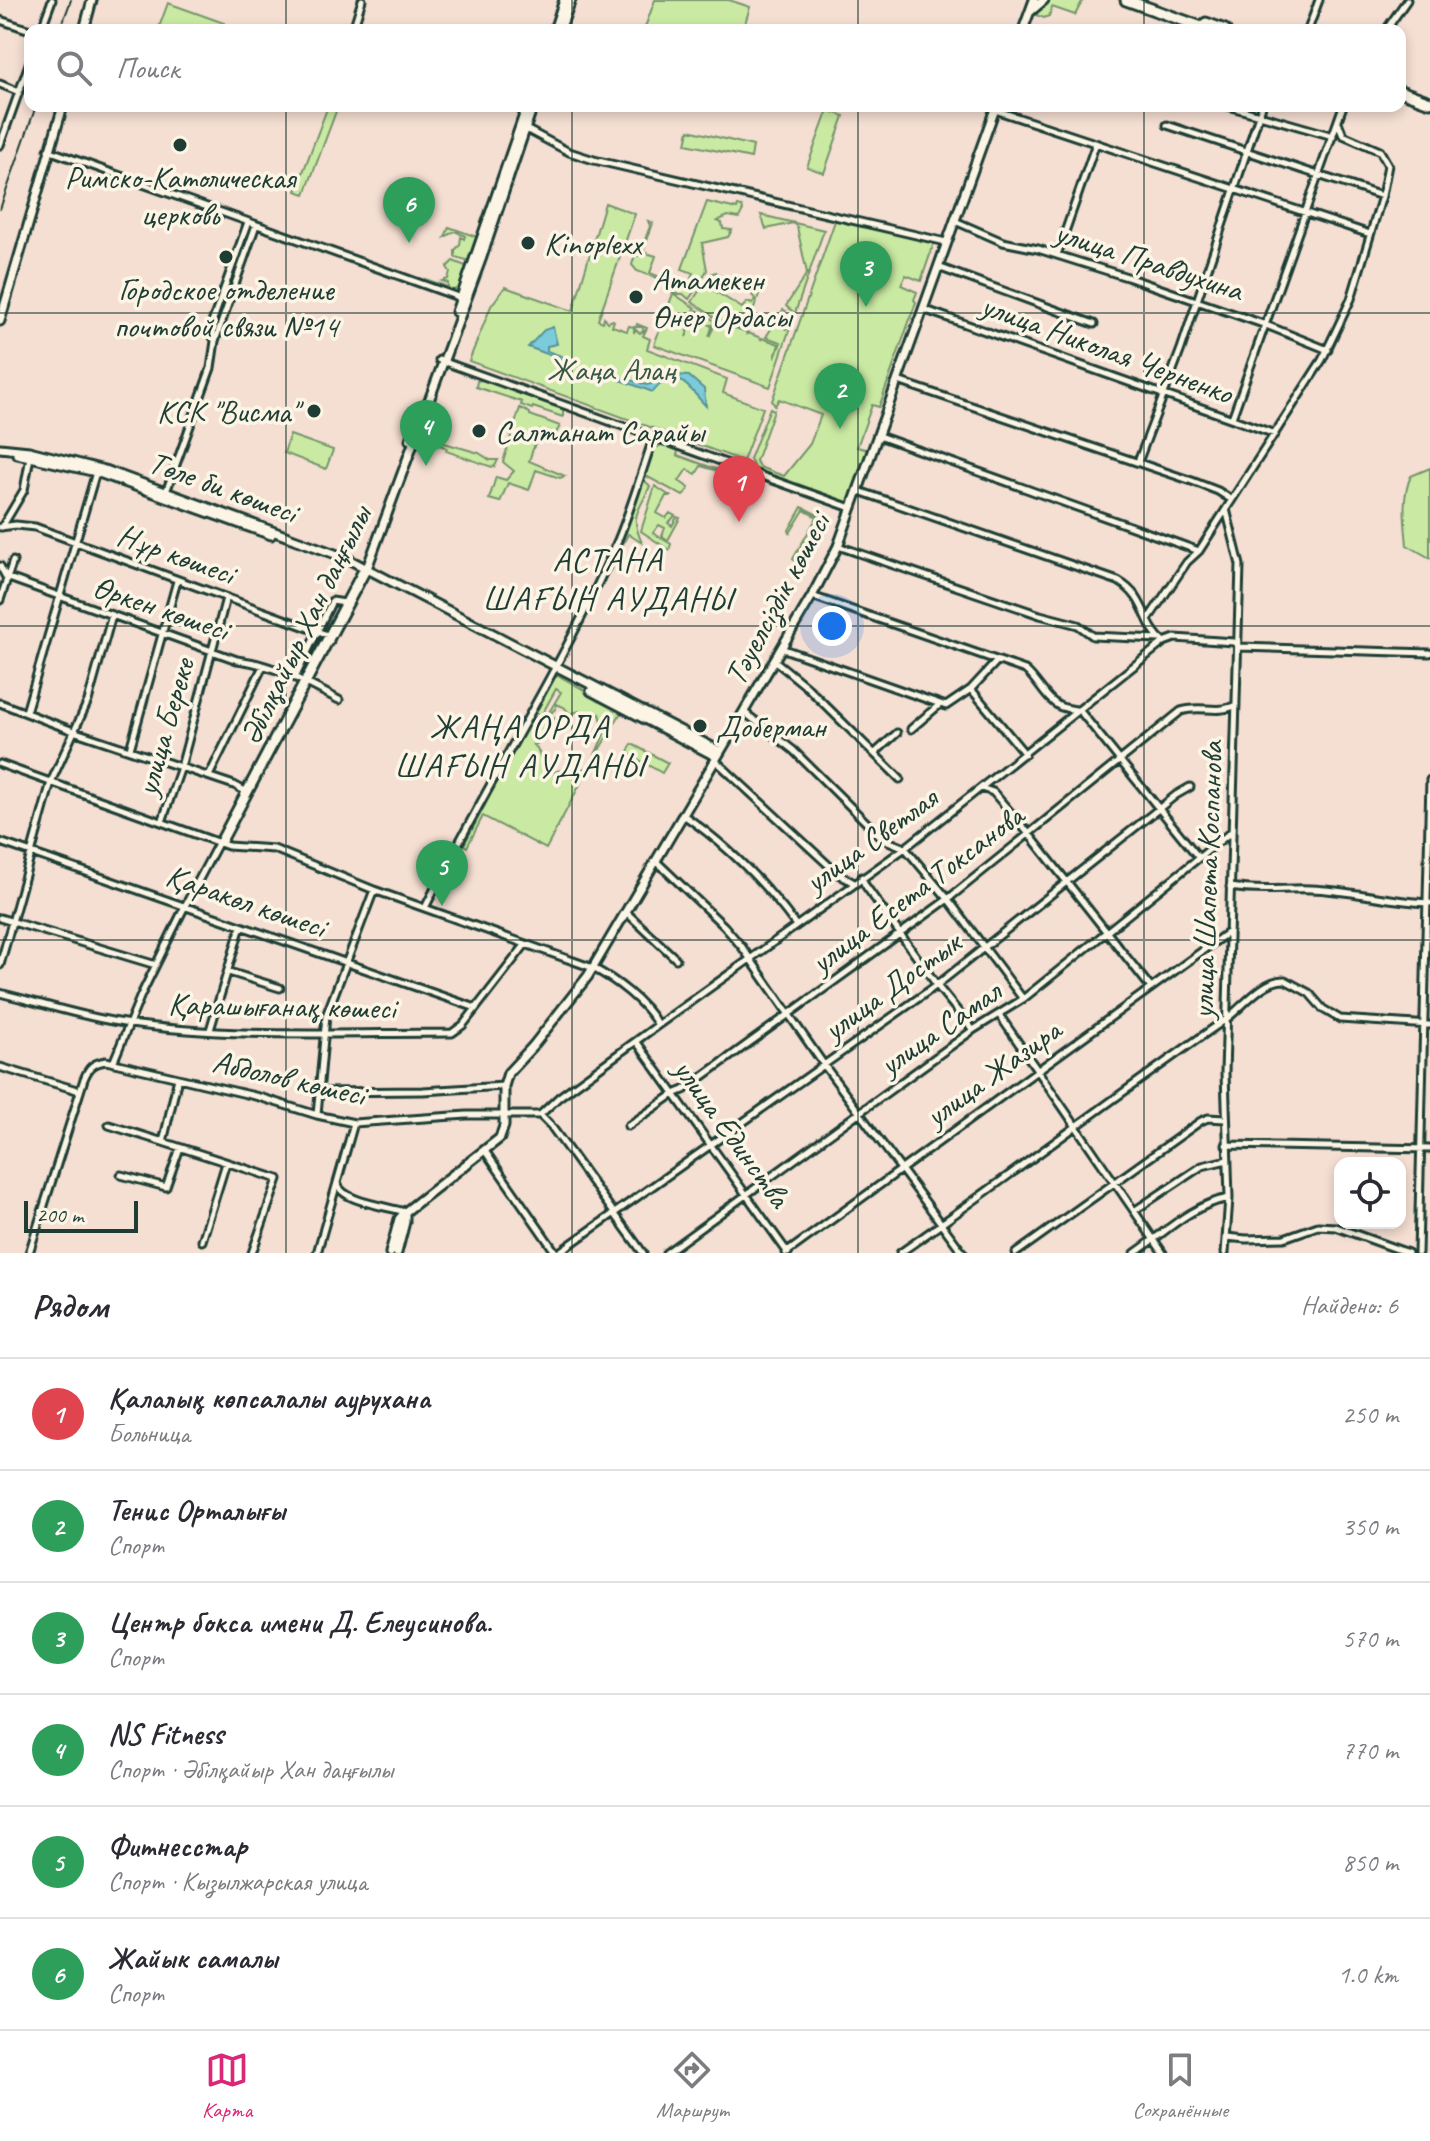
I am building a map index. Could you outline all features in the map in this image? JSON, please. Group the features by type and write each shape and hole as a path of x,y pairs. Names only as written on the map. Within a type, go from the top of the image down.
{"highway":[{"path":"1126,0 1193,24"},
{"path":"1143,0 1209,24"},
{"path":"1406,96 1430,104"}],"main road":[{"path":"86,24 92,0"},
{"path":"556,24 564,0"},
{"path":"562,24 571,0"},
{"path":"1025,24 1032,0"},
{"path":"1030,13 1044,0"},
{"path":"0,321 61,112"},
{"name":"Әбілқайыр Хан даңғылы","path":"365,569 464,298 526,112"},
{"name":"Әбілқайыр Хан даңғылы","path":"522,128 530,112"},
{"name":"Тәуелсіздік көшесі","path":"504,1086 512,1068 533,1046 593,968 812,596 838,546 994,112"},
{"name":"Төле би көшесі","path":"0,450 96,470"},
{"name":"Төле би көшесі","path":"0,450 29,451 96,470 365,569 717,756"},
{"path":"390,1253 399,1219 405,1212 500,1138 504,1086"},
{"path":"397,1253 405,1212"}],"street":[{"path":"43,24 52,0"},
{"path":"355,24 362,0"},
{"path":"1310,24 1319,0"},
{"path":"1390,24 1407,0"},
{"path":"0,20 24,28"},
{"path":"0,145 24,78"},
{"path":"0,84 19,92"},
{"path":"1007,112 1370,234"},
{"path":"1247,112 1333,136"},
{"path":"1138,462 1237,189 1260,112"},
{"path":"1232,418 1341,112"},
{"path":"1149,618 1187,562 1199,551 1275,434 1328,350 1351,299 1388,170 1386,157 1380,151 1346,137 1339,129 1338,122"},
{"path":"1167,125 1382,196"},
{"path":"522,128 569,152 594,160 946,242"},
{"path":"1057,255 1096,143"},
{"path":"48,150 464,298"},
{"name":"улица Правдухина","path":"954,221 1003,242 1057,255 1266,325 1328,350"},
{"path":"215,341 209,331 248,222"},
{"path":"165,494 211,368 215,341 256,225"},
{"path":"938,267 1094,324"},
{"name":"улица Николая Черненко","path":"923,309 1275,434"},
{"path":"440,360 852,508"},
{"path":"898,381 1138,462 1218,491 1232,500"},
{"path":"425,908 554,669 618,539 654,436"},
{"path":"879,436 1199,551"},
{"path":"1,527 24,490 30,456"},
{"path":"26,712 96,470"},
{"path":"859,491 1118,581 1130,590 1149,618 1151,629 1162,641"},
{"name":"улица Шапета Коспанова","path":"1225,1253 1229,1198 1225,1119 1228,932 1240,565 1226,509"},
{"name":"Нұр көшесі","path":"1,527 35,527 329,638"},
{"path":"838,546 1078,625 1093,636 1234,642 1239,647 1430,653"},
{"path":"0,600 13,561"},
{"path":"0,566 6,577"},
{"name":"Әбілқайыр Хан даңғылы","path":"219,844 307,684 345,603 365,569"},
{"name":"Әбілқайыр Хан даңғылы","path":"329,638 365,569"},
{"name":"Өркен көшесі","path":"6,577 211,651 263,666 339,700"},
{"path":"130,749 177,581"},
{"path":"812,596 1025,670 1036,678 1049,698 1059,706 1080,711 1199,858"},
{"name":"улица Береке","path":"162,822 181,767 226,598"},
{"path":"295,678 332,601 345,603"},
{"path":"0,965 51,782 88,701 112,615"},
{"name":"улица Светлая","path":"540,1115 559,1097 795,924 905,848 1080,711 1162,641"},
{"path":"781,648 946,706 971,689 997,661"},
{"path":"774,660 807,687 900,779"},
{"path":"209,776 263,666"},
{"name":"Әбілқайыр Хан даңғылы","path":"219,844 245,791 307,684"},
{"path":"971,689 1025,754"},
{"path":"0,703 245,791"},
{"path":"911,729 939,704"},
{"name":"улица Есета Токсанова","path":"628,1126 789,1016 948,899 1181,711 1192,708 1226,711 1236,705"},
{"path":"744,712 793,750 883,839 905,848 948,899 1023,999"},
{"path":"875,753 897,733"},
{"path":"717,756 838,874 854,883"},
{"path":"0,764 219,844 235,848 274,849 374,890 593,968 627,992 658,1025"},
{"path":"1418,1253 1428,1024 1430,780"},
{"name":"улица Достык","path":"557,1253 937,985 1190,787"},
{"path":"981,788 993,792 1029,834 1151,988"},
{"path":"682,814 714,836 795,924"},
{"name":"улица Самал","path":"666,1253 973,1030 1023,999 1232,831"},
{"name":"Қаракөл көшесі","path":"0,842 476,1008"},
{"path":"29,1253 89,1068 106,1061 113,1063 156,965 219,844"},
{"path":"656,861 724,926 751,959 860,1115 963,1253"},
{"path":"862,877 900,935 973,1030"},
{"path":"1230,887 1270,891 1311,889 1408,903 1429,903"},
{"path":"317,1115 326,1016 374,890"},
{"path":"626,912 676,959"},
{"path":"0,918 156,965"},
{"path":"210,1030 241,926"},
{"name":"улица Жазира","path":"787,1253 1228,932"},
{"name":"Қарашығанақ көшесі","path":"0,993 129,1024 178,1030 323,1034 452,1033 463,1025 525,945"},
{"path":"229,972 280,988"},
{"path":"900,1253 1151,1070 1227,1019 1270,983 1285,980 1309,993 1323,1009 1340,1019 1428,1024"},
{"path":"1000,1016 1163,1253"},
{"name":"улица Единства","path":"636,1041 787,1253"},
{"name":"Абдолов көшесі","path":"113,1063 354,1123 467,1115 540,1115"},
{"path":"0,1067 80,1091"},
{"path":"163,1142 178,1078"},
{"path":"318,1092 504,1086"},
{"path":"540,1115 643,1253"},
{"path":"1016,1253 1201,1121 1208,1118 1225,1119"},
{"path":"317,1253 354,1123"},
{"path":"109,1125 278,1179 252,1253"},
{"path":"1226,1145 1430,1149"},
{"path":"121,1175 166,1187 180,1148"},
{"path":"485,1151 557,1253"},
{"path":"1134,1211 1202,1166 1228,1160"},
{"path":"202,1241 226,1163"},
{"path":"337,1182 338,1189 347,1197 405,1212"},
{"path":"1135,1253 1208,1202 1229,1198"},
{"path":"1227,1237 1284,1238 1318,1226 1336,1227 1408,1253"}],"green space":[{"path":"655,0 729,0 750,7 745,24 646,24"},
{"path":"1046,0 1083,0 1075,15 1052,7 1049,16 1044,18 1036,15"},
{"path":"168,3 224,23 224,24 160,24"},
{"path":"326,112 336,112 305,194 296,191"},
{"path":"827,112 844,116 824,173 807,167"},
{"path":"689,130 753,146 751,158 686,144"},
{"path":"707,202 737,209 738,206 743,210 739,218 728,216 717,221 722,223 723,229 732,230 728,237 702,243 707,270 697,287 689,284 693,273 682,269"},
{"name":"Жаңа Алаң","path":"605,203 635,214 598,320 603,322 604,317 608,322 613,320 612,326 627,331 629,326 634,327 634,333 635,329 640,333 644,331 642,327 636,327 637,324 647,328 643,336 650,339 647,349 727,379 723,393 763,408 743,461 469,361 491,306 505,287 573,311"},
{"path":"761,215 824,230 795,313 786,306 807,273 797,227 793,223 766,229"},
{"path":"836,218 934,243 921,281 906,275 901,285 917,292 916,302 879,407 872,405 857,447 869,450 848,503 754,469 750,459 770,408 774,410 756,461 759,467 784,476 810,444 821,415 779,399 775,406 772,401"},
{"path":"648,221 653,223 643,252 656,256 650,273 670,281 667,289 668,282 637,271 632,265 635,255 639,256 650,226"},
{"path":"449,227 480,238 470,261 455,257 461,237 464,239 465,236 455,231 445,237"},
{"path":"453,261 468,267 460,288 450,291 425,282 425,279 448,287 448,283 442,281 448,279 450,272 447,267"},
{"path":"716,272 721,277 713,281 710,288 742,308 747,302 752,304 755,299 753,293 759,294 747,329 717,319 692,302 710,274"},
{"path":"677,283 696,289 689,299 683,294 674,294 695,308 686,337 697,310 715,321 710,325 709,337 716,322 779,344 775,358 781,342 766,337 783,310 786,311 778,324 786,329 794,316 770,387 654,345"},
{"path":"482,380 563,409 563,417 532,409 521,405 522,402 476,387 477,381"},
{"path":"520,408 560,426 556,433 539,431 529,461 565,476 560,478 536,470 529,490 508,483 500,502 489,499 496,477 506,480 514,471 503,462"},
{"path":"290,435 333,450 326,469 284,453"},
{"path":"443,440 490,460 498,460 492,467 446,451 447,448 440,445"},
{"path":"666,443 679,447 677,455 738,477 701,466 696,474 687,469 679,481 689,488 683,496 644,475 653,449"},
{"path":"1430,468 1430,558 1407,545 1404,510 1411,476"},
{"path":"643,479 650,486 636,519 642,543 628,534 610,571 607,569"},
{"path":"655,486 670,496 666,496 657,513 666,518 670,513 675,516 668,523 672,526 677,517 680,518 668,540 662,536 665,528 659,525 653,533 671,544 669,550 641,531"},
{"path":"802,507 822,517 798,563 793,559 817,517 804,510 790,533"},
{"path":"559,676 622,711 592,762 605,732 600,714 588,717 579,711 570,714 556,704 550,714 556,723 552,723 553,719 550,724 551,729 533,745 547,774 572,767 576,769 570,771 571,775 581,773 578,768 588,769 546,849 483,816 467,847 464,845 531,718 544,721 561,692 556,689 541,716 535,712 555,677"},
{"path":"632,744 668,763 662,773 627,753"}],"water":[{"path":"553,327 557,344 547,346 547,351 570,359 569,362 528,347 544,330"},
{"path":"613,375 647,385 676,375 689,376 704,389 706,406 676,379 661,383 653,392"}],"railway":[{"path":"62,24 71,0"},
{"path":"0,209 34,112"}],"place":[{"name":"Римско-Католическая церковь","path":"180,145"},
{"name":"Жайык самалы","path":"409,243"},
{"name":"Kinoplexx","path":"528,243"},
{"name":"Городское отделение почтовой связи №14","path":"226,257"},
{"name":"Атамекен Өнер Ордасы","path":"636,297"},
{"name":"Центр бокса имени Д. Елеусинова.","path":"866,307"},
{"name":"КСК \"Висма\"","path":"314,411"},
{"name":"Тенис Орталығы","path":"840,429"},
{"name":"Салтанат Сарайы","path":"479,431"},
{"name":"NS Fitness","path":"426,466"},
{"name":"Қалалық көпсалалы аурухана","path":"739,522"},
{"name":"Доберман","path":"700,726"},
{"name":"Фитнесстар","path":"442,906"}],"district":[{"name":"АСТАНА ШАҒЫН АУДАНЫ","path":"608,578"},
{"name":"ЖАҢА ОРДА ШАҒЫН АУДАНЫ","path":"520,746"}]}
